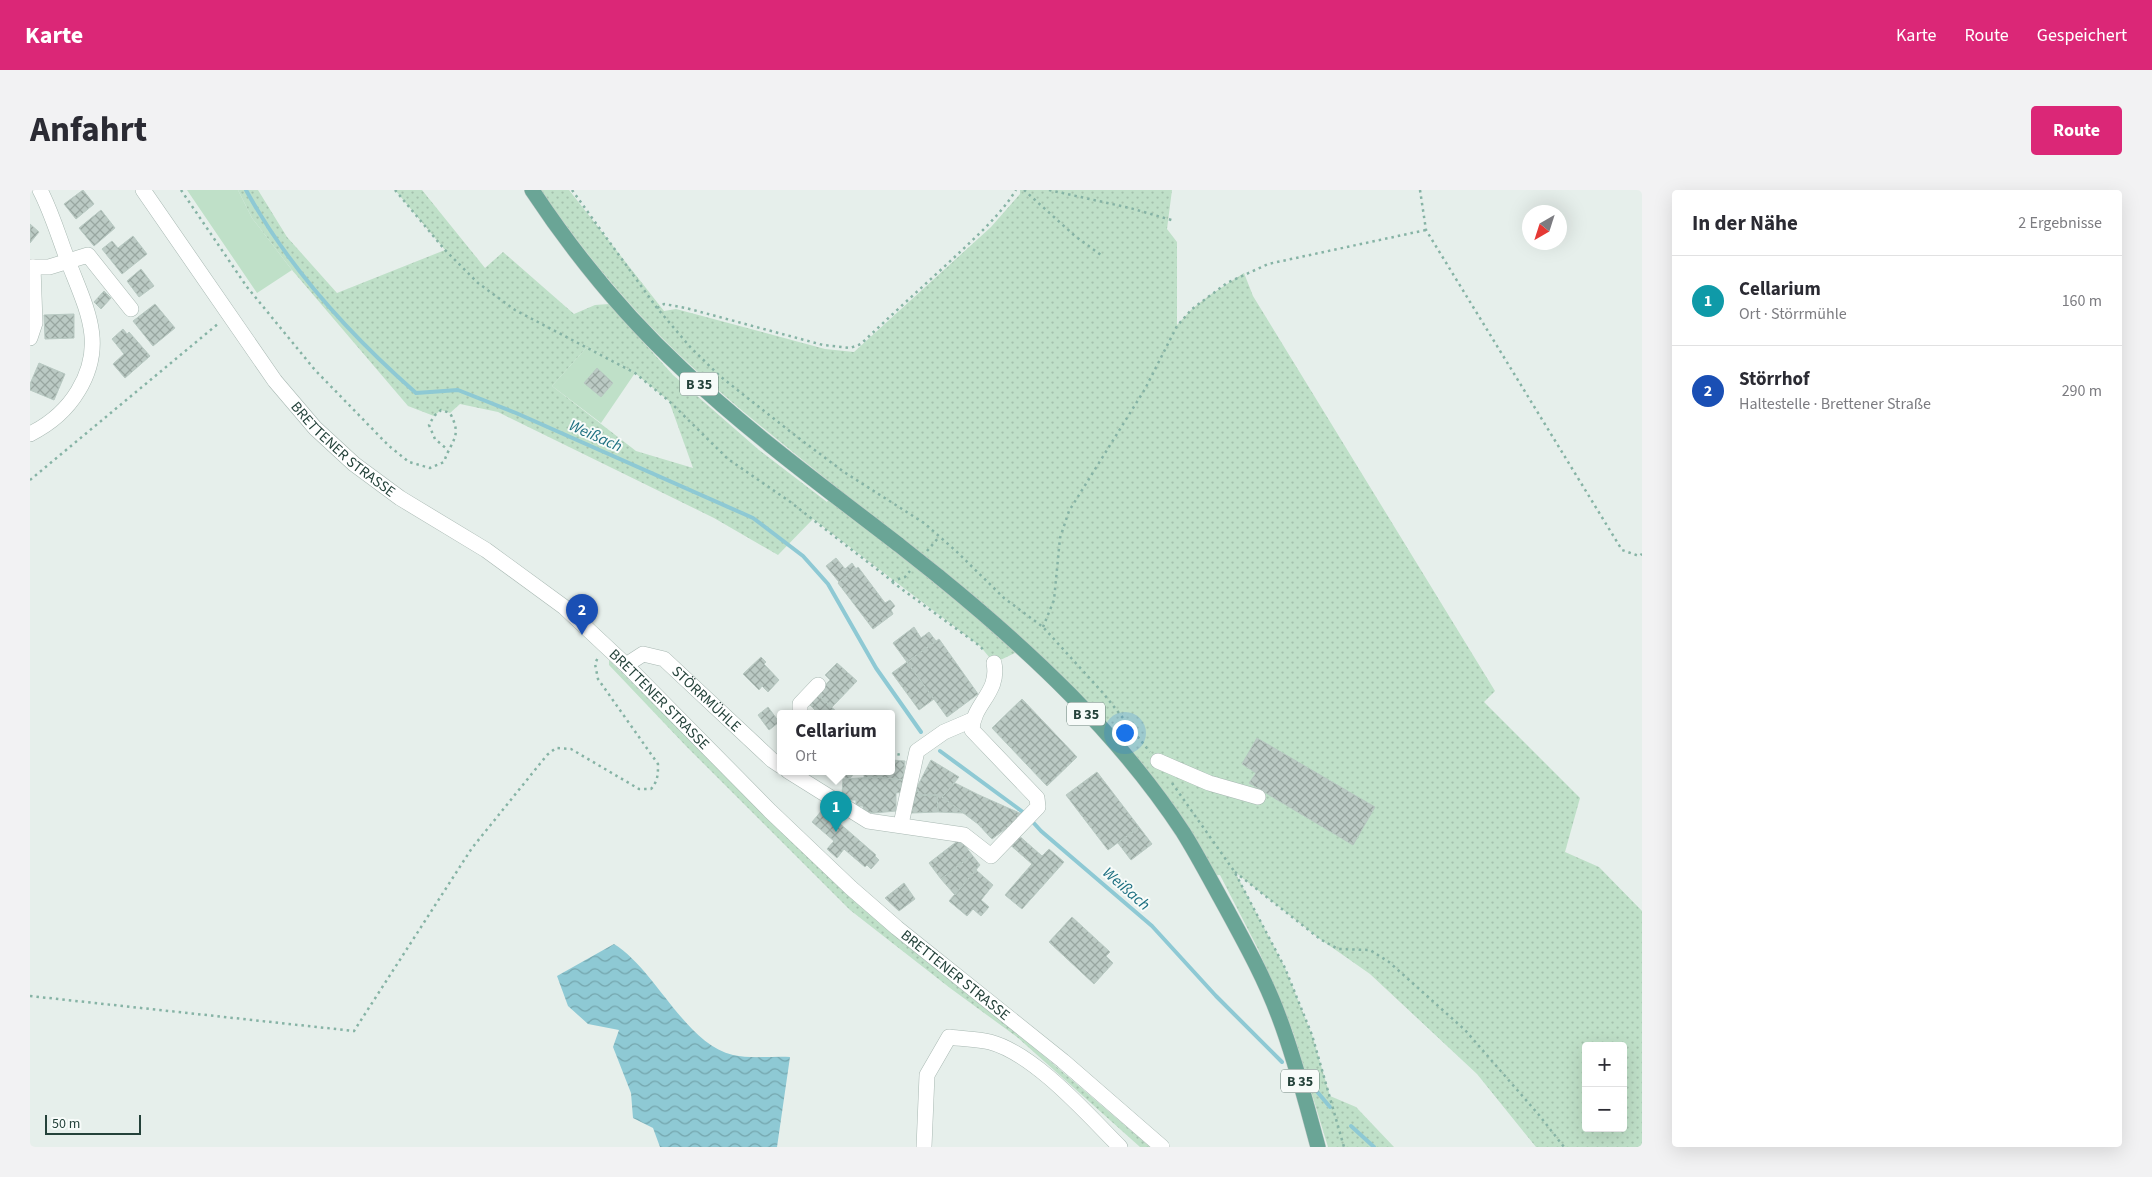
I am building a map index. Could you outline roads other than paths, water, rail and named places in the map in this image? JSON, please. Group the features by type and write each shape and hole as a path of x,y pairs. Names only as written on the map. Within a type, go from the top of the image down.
{"main road":[{"name":"B 35","path":"532,190 549,216 612,296 682,369 767,443 899,545 993,621 1058,682 1128,759 1182,832 1250,951 1278,1015 1298,1072 1318,1147"}],"street":[{"path":"30,434 48,424 70,404 85,380 92,362 92,332 86,305 40,190"},
{"name":"BRETTENER STRASSE","path":"144,190 275,381 315,428 354,464 400,498 486,550 564,607 607,646 770,811 851,888 897,928 1063,1060 1162,1147"},
{"path":"30,338 35,323 31,267 49,266 88,255 131,309"},
{"name":"STÖRRMÜHLE","path":"626,665 643,654 664,659 777,763"},
{"path":"798,775 868,821 901,824 964,835 991,856 1038,807 1037,798 972,730 972,720 992,687 996,675 994,663"},
{"path":"800,710 800,704 818,685"},
{"path":"901,824 917,751 944,732 972,720"},
{"path":"1158,761 1209,784 1258,797"},
{"path":"924,1147 927,1075 949,1037 991,1042 1022,1057 1067,1094 1120,1147"}],"water":[{"path":"614,944 644,971 685,1022 700,1037 716,1048 740,1056 790,1057 777,1147 660,1147 653,1128 633,1118 631,1093 613,1047 619,1030 588,1024 568,1006 557,976"}],"waterway":[{"name":"Weißach","path":"246,190 281,246 322,299 344,324 416,393 458,390 516,413 753,518 803,556 828,584 876,668 921,732"},
{"name":"Weißach","path":"940,751 1027,815"},
{"name":"Weißach","path":"1031,820 1041,831 1152,926 1216,996 1282,1062"},
{"name":"Weißach","path":"1314,1088 1330,1107"},
{"name":"Weißach","path":"1351,1126 1374,1147"}],"place":[{"name":"Störrhof","path":"582,635"},
{"name":"Cellarium","path":"836,832"}]}
